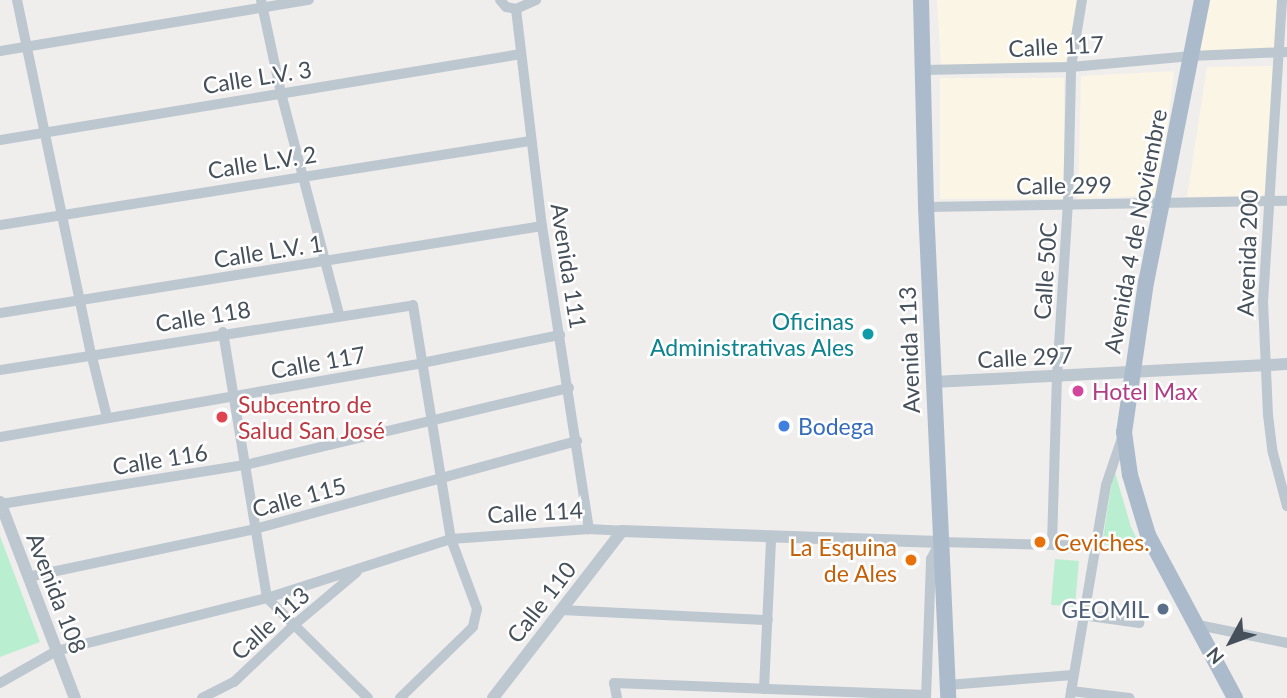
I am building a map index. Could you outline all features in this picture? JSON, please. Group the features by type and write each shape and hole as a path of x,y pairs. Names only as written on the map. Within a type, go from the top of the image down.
{"main road":[{"name":"Avenida 113","path":"921,0 926,207 948,692"},
{"name":"Avenida 4 de Noviembre","path":"1202,0 1132,372 1124,432 1130,475 1142,520 1157,554 1236,698"}],"street":[{"path":"17,0 90,353 107,417"},
{"path":"0,51 261,4 309,0"},
{"path":"500,0 506,7 516,9 536,0"},
{"name":"Calle 50C","path":"1052,544 1057,377 1068,204 1071,67 1082,0"},
{"name":"Avenida 200","path":"1282,0 1282,52 1267,201 1265,365 1273,453 1284,483 1287,506"},
{"path":"261,4 281,93 339,314"},
{"name":"Avenida 111","path":"516,9 530,141 589,529"},
{"name":"Calle 117","path":"923,70 1071,67 1191,56 1282,52"},
{"name":"Calle L.V. 3","path":"0,140 521,54"},
{"name":"Calle L.V. 2","path":"0,225 530,141"},
{"name":"Calle 299","path":"926,207 1287,201"},
{"name":"Calle L.V. 1","path":"0,313 542,226"},
{"name":"Calle 118","path":"0,370 223,332 413,305 422,363"},
{"path":"223,332 267,598 368,698"},
{"name":"Calle 117","path":"0,437 422,363 560,335"},
{"path":"400,698 473,627 477,608 451,539 439,480 422,363"},
{"name":"Calle 297","path":"933,382 1287,364"},
{"name":"Calle 116","path":"0,503 245,465 569,388"},
{"path":"1124,432 1106,485 1070,694 1130,698"},
{"name":"Calle 115","path":"28,577 254,529 577,441"},
{"name":"Avenida 108","path":"0,503 75,698"},
{"name":"Calle 114","path":"0,683 56,651 267,598 451,539 589,529 771,538 1096,546"},
{"name":"Calle 110","path":"493,698 622,531"},
{"path":"771,538 768,620 771,692"},
{"path":"617,698 614,683 709,693 771,692 926,697 931,559 940,542"},
{"name":"Calle 113","path":"202,698 234,682 294,625 360,570"},
{"path":"561,610 768,620"},
{"path":"1082,615 1139,623"},
{"path":"1198,625 1285,641"},
{"path":"948,692 1073,675"}],"shaded area":[{"path":"937,0 1078,0 1066,63 941,67"},
{"path":"1210,0 1279,0 1274,54 1200,51"},
{"path":"1273,66 1266,195 1187,197 1207,67"},
{"path":"1174,71 1160,195 1078,199 1081,76"},
{"path":"940,78 1064,78 1064,199 940,199"}],"green space":[{"path":"1114,469 1131,527 1142,550 1102,544"},
{"path":"0,536 40,642 0,657"},
{"path":"1055,559 1079,561 1075,607 1051,605"}],"place":[{"name":"Oficinas Administrativas Ales","path":"868,334"},
{"name":"Hotel Max","path":"1078,391"},
{"name":"Subcentro de Salud San José","path":"222,417"},
{"name":"Bodega","path":"784,426"},
{"name":"Ceviches.","path":"1040,542"},
{"name":"La Esquina de Ales","path":"911,560"},
{"name":"GEOMIL","path":"1163,609"}]}
